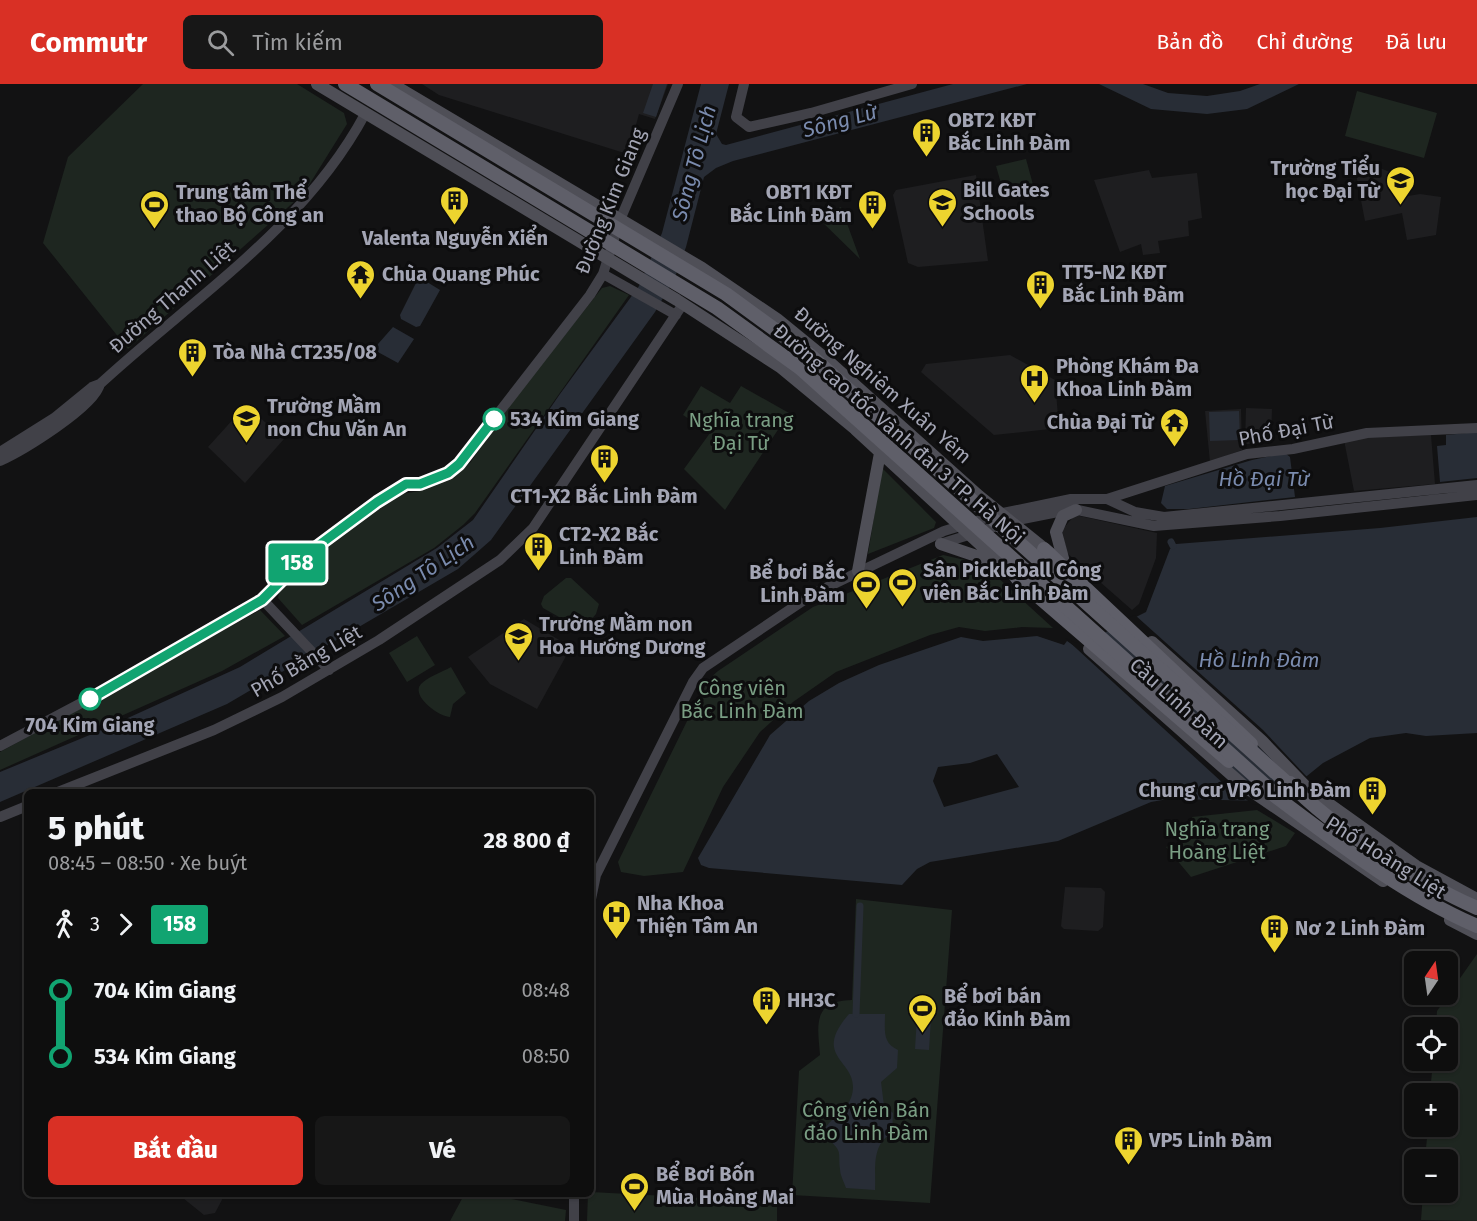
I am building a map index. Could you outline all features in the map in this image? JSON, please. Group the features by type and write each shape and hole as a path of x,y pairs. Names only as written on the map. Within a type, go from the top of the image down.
{"highway":[{"name":"Đường cao tốc Vành đai 3 TP. Hà Nội","path":"345,84 717,308 800,368 1281,806 1407,889 1477,927"},
{"name":"Đường cao tốc Vành đai 3 TP. Hà Nội","path":"377,84 726,294 811,356 1348,831 1416,875 1477,908"},
{"path":"1044,549 1301,789"},
{"path":"1017,578 1281,806"}],"main road":[{"path":"317,84 533,212 632,273 677,307 768,359 838,414 1017,578"},
{"path":"392,84 620,220"},
{"name":"Đường Kim Giang","path":"0,746 102,692 262,600 304,556 377,502 406,484 435,480 459,464 590,295 603,274 620,220 678,84"},
{"path":"744,84 736,117 748,127 811,113 912,84"},
{"name":"Đường Thanh Liệt","path":"4,454 74,413 93,398 100,384 213,287 304,202 329,171 365,114"},
{"path":"449,161 462,151 467,129"},
{"path":"533,212 529,203 531,187 545,174"},
{"name":"Đường Nghiêm Xuân Yêm","path":"620,220 693,263 789,329 861,389 979,496 1008,517"},
{"path":"603,274 627,288 677,307"},
{"name":"Phố Bằng Liệt","path":"66,789 214,730 282,697 329,670 500,560 533,528 677,307"},
{"path":"768,359 789,329"},
{"path":"838,414 861,389"},
{"name":"Phố Đại Từ","path":"1107,500 1239,456 1293,449 1367,433 1477,428"},
{"path":"858,571 880,453"},
{"path":"941,544 982,520 1008,517 1076,510 1154,526 1322,507 1477,485"},
{"path":"1128,509 1128,501 1143,488"},
{"path":"594,885 596,875 693,682 704,668 813,594 858,571 923,544 933,536 991,528 1008,517 1071,499 1107,500 1128,509 1164,518 1477,495"},
{"path":"1064,562 1056,532 1063,516 1076,510"},
{"path":"1008,517 1044,549"},
{"path":"982,520 991,528"},
{"path":"923,544 941,544 1000,564"},
{"name":"Cầu Linh Đàm","path":"1044,549 1064,562 1262,741 1301,789"},
{"name":"Cầu Linh Đàm","path":"1017,578 1059,623 1217,764 1281,806"},
{"path":"262,600 329,670"},
{"name":"Phố Hoàng Liệt","path":"1301,789 1416,866 1477,899"},
{"name":"Phố Hoàng Liệt","path":"1281,806 1360,867 1477,934"},
{"path":"0,817 24,807"},
{"path":"574,1197 574,1221"}],"shaded area":[{"path":"422,84 668,84 655,119 639,114 634,132 643,135 637,157 439,95"},
{"name":"Trường Tiểu học Đại Từ","path":"1373,165 1399,176 1402,197 1420,194 1441,197 1436,235 1407,240 1402,213 1365,221 1355,169"},
{"path":"1149,170 1152,178 1197,173 1202,218 1188,221 1189,236 1158,241 1160,253 1143,255 1141,244 1120,252 1094,180"},
{"name":"Bill Gates Schools","path":"976,175 988,261 918,267 908,263 893,195 896,190"},
{"path":"1010,355 1055,380 1059,428 994,435 921,372 926,364"},
{"name":"Trường Mầm non Chu Văn An","path":"246,405 284,439 245,483 208,447"},
{"path":"1246,408 1272,409 1271,439 1256,439 1256,444 1245,444"},
{"path":"1241,409 1242,450 1210,462 1205,411"},
{"path":"1431,435 1435,484 1354,491 1344,440 1370,436"},
{"path":"1075,515 1157,533 1156,558 1139,604 1132,610 1067,553 1062,530"},
{"name":"Trường Mầm non Hoa Hướng Dương","path":"524,619 571,647 537,709 490,684 468,657"},
{"path":"1065,887 1101,888 1105,892 1103,927 1098,931 1064,929 1061,926"},
{"path":"182,1197 223,1197 215,1213 204,1215"}],"green space":[{"name":"Trung tâm Thể thao Bộ Công an","path":"143,84 297,84 344,113 347,124 304,193 128,349 43,243 68,157"},
{"path":"1357,91 1437,113 1424,158 1345,136"},
{"path":"1026,159 1035,192 1005,197 996,166"},
{"path":"841,207 860,259 817,217"},
{"path":"610,286 629,295 475,513 434,548 302,625 278,598 280,589 330,544 396,495 425,490 443,482 470,463 517,395 602,288"},
{"name":"Nghĩa trang Đại Từ","path":"701,386 730,403 741,386 789,413 725,510 684,469 710,433 683,415"},
{"path":"882,468 936,522 934,528 868,554"},
{"name":"Công viên Bắc Linh Đàm","path":"943,555 983,564 1053,628 1022,627 985,631 959,627 930,635 836,672 793,702 760,732 723,787 683,872 644,876 621,872 618,862 709,679 813,607"},
{"path":"566,578 571,578 599,604 596,614 585,627 575,626 543,608 541,604 544,596"},
{"path":"260,610 285,636 222,671 0,770 0,752"},
{"path":"417,636 435,665 407,682 389,653"},
{"path":"451,667 466,693 453,704 450,717 440,714 428,705 419,694 419,689 427,679"},
{"name":"Nghĩa trang Hoàng Liệt","path":"1257,810 1295,833 1286,846 1191,877 1166,847 1190,839 1192,817"},
{"name":"Công viên Bán đảo Linh Đàm","path":"856,899 952,910 930,1203 792,1195 799,1071 820,1055 818,1026 823,1010 829,1005 852,1000"},
{"path":"1477,954 1477,1221 1421,1220 1422,1203 1458,1203 1458,1149 1426,1149 1427,1137 1458,1137 1458,1083 1431,1083 1432,1071 1458,1071 1458,1017 1437,1017 1441,1005 1458,1005 1458,981"},
{"path":"594,1192 777,1202 777,1221 587,1221 588,1197 594,1197"},
{"path":"463,1197 502,1197 566,1210 565,1221 450,1221"}],"water":[{"path":"653,84 667,84 656,117 643,113"},
{"path":"701,84 729,84 716,134 722,144 726,145 953,84 1027,84 733,161 716,168 704,177 686,247 675,277 655,312 491,540 458,569 227,704 30,789 24,789 24,792 0,802 0,772 97,732 240,667 437,548 473,520 560,394 639,286 662,233"},
{"path":"1099,84 1143,84 1168,93 1207,96 1240,91 1260,84 1299,84 1247,109 1207,114 1151,109"},
{"path":"419,277 440,290 420,326 416,327 401,319 400,315"},
{"path":"393,327 414,339 398,363 376,351 378,344"},
{"path":"1239,411 1240,440 1210,441 1209,412"},
{"path":"1477,432 1477,478 1440,482 1437,446 1446,445 1446,435"},
{"name":"Hồ Đại Từ","path":"1285,453 1290,457 1295,497 1189,509 1167,509 1161,503 1165,486 1252,460"},
{"name":"Hồ Linh Đàm","path":"1477,517 1477,733 1426,736 1406,733 1370,738 1323,763 1276,801 1168,799 1151,802 1058,841 930,862 917,869 902,885 709,868 701,865 698,858 770,735 809,701 839,683 879,665 961,637 983,641 1037,636 1064,645 1067,641 1076,647 1146,612 1170,549 1176,544 1380,528","holes":["997,754 1019,787 944,807 933,781 938,767 970,763"]},
{"path":"849,1014 885,1014 887,1040 898,1050 897,1068 881,1082 884,1106 893,1113 892,1133 885,1138 878,1151 875,1165 875,1190 846,1188 840,1171 839,1152 828,1139 826,1127 851,1098 853,1085 850,1075 835,1051 834,1042 838,1030"},
{"name":"Bể bơi bán đảo Kinh Đàm","path":"917,1017 931,1018 929,1050 915,1049"}],"pier":[{"path":"1135,615 1263,730 1308,778 1299,786 1217,706 1122,621"},
{"path":"1065,638 1076,643 1084,639 1237,775 1274,804 1254,805 1225,785"}],"waterway":[{"path":"1171,542 1173,546"},
{"path":"856,1014 860,906"}],"bus line":[{"name":"158","path":"90,699 262,600 298,562 377,502 406,484 420,484 448,473 459,464 494,419"}],"place":[{"name":"OBT2 KĐT Bắc Linh Đàm","path":"927,158"},
{"name":"Trường Tiểu học Đại Từ","path":"1401,206"},
{"name":"Valenta Nguyễn Xiển","path":"455,226"},
{"name":"Bill Gates Schools","path":"942,228"},
{"name":"Trung tâm Thể thao Bộ Công an","path":"155,230"},
{"name":"OBT1 KĐT Bắc Linh Đàm","path":"873,230"},
{"name":"Chùa Quang Phúc","path":"361,300"},
{"name":"TT5-N2 KĐT Bắc Linh Đàm","path":"1041,310"},
{"name":"Tòa Nhà CT235/08","path":"192,378"},
{"name":"Phòng Khám Đa Khoa Linh Đàm","path":"1035,404"},
{"name":"534 Kim Giang","path":"494,419"},
{"name":"Trường Mầm non Chu Văn An","path":"246,444"},
{"name":"Chùa Đại Từ","path":"1175,448"},
{"name":"CT1-X2 Bắc Linh Đàm","path":"604,484"},
{"name":"CT2-X2 Bắc Linh Đàm","path":"538,572"},
{"name":"Sân Pickleball Công viên Bắc Linh Đàm","path":"902,608"},
{"name":"Bể bơi Bắc Linh Đàm","path":"866,610"},
{"name":"Trường Mầm non Hoa Hướng Dương","path":"518,662"},
{"name":"704 Kim Giang","path":"90,699"},
{"name":"Chung cư VP6 Linh Đàm","path":"1372,816"},
{"name":"Nha Khoa Thiện Tâm An","path":"616,940"},
{"name":"Nơ 2 Linh Đàm","path":"1274,954"},
{"name":"HH3C","path":"766,1026"},
{"name":"Bể bơi bán đảo Kinh Đàm","path":"923,1034"},
{"name":"VP5 Linh Đàm","path":"1128,1166"},
{"name":"Bể Bơi Bốn Mùa Hoàng Mai","path":"635,1212"}],"water label":[{"name":"Sông Lừ","path":"840,121"},
{"name":"Sông Tô Lịch","path":"694,163"},
{"name":"Sông Tô Lịch","path":"423,573"}]}
